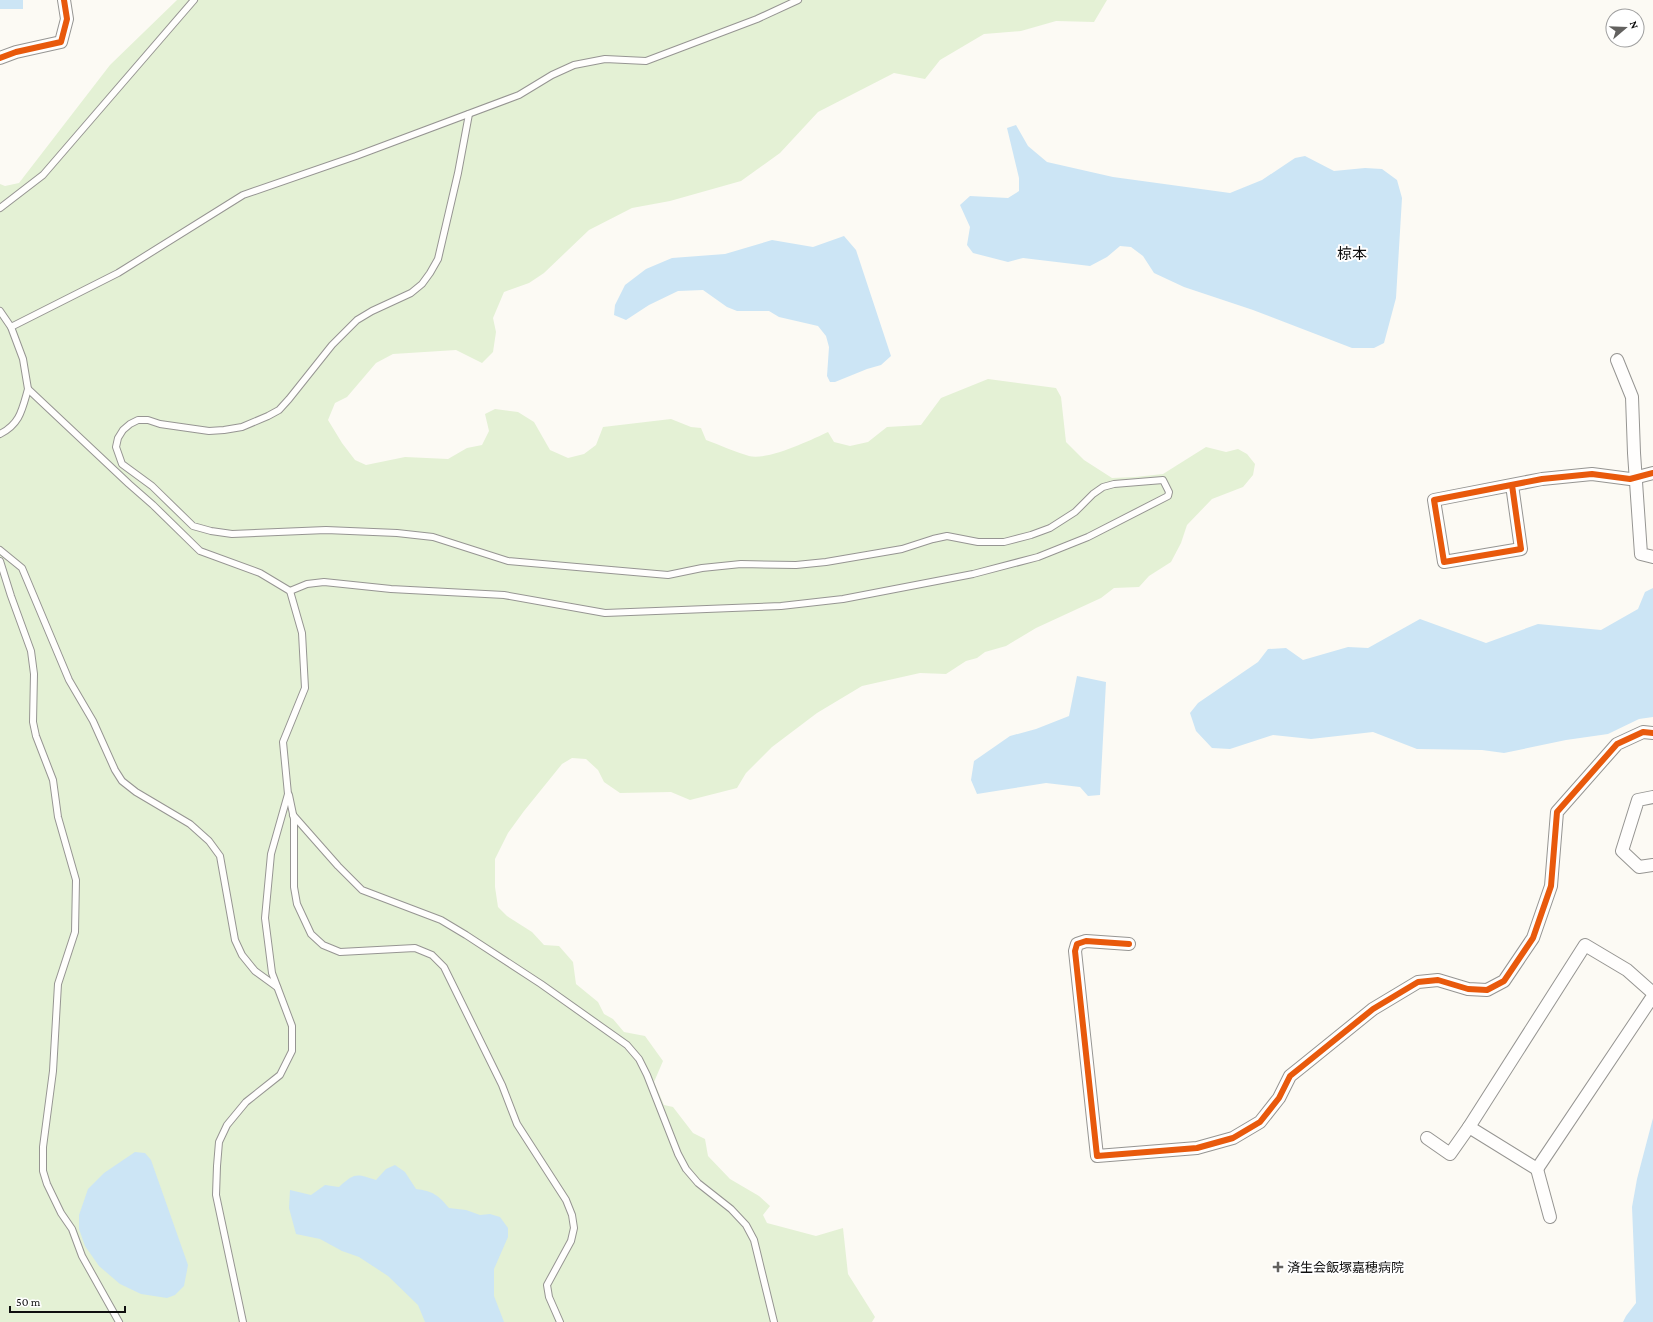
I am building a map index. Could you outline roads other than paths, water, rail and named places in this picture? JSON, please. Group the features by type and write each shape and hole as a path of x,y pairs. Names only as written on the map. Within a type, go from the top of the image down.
{"street":[{"path":"0,58 16,52 61,42 68,19 64,0"},
{"path":"1617,360 1632,397 1641,554 1653,557"},
{"path":"1512,485 1521,549 1444,562 1434,500 1542,479 1592,474 1630,479 1653,473"},
{"path":"1129,944 1086,941 1077,944 1075,951 1097,1156 1197,1148 1234,1138 1260,1122 1279,1098 1290,1076 1373,1009 1418,982 1438,980 1468,989 1487,990 1504,981 1534,938 1551,886 1557,812 1617,744 1643,732 1653,733"},
{"path":"1653,797 1638,800 1622,851 1639,867 1653,865"},
{"path":"1427,1138 1450,1154 1469,1127 1585,945 1626,970 1653,994 1537,1169"},
{"path":"1469,1127 1537,1169 1550,1218"}],"lane":[{"path":"0,208 43,175 194,0"},
{"path":"11,327 118,273 242,195 356,156 518,96 552,75 574,65 605,59 646,61 757,19 798,0"},
{"path":"290,591 307,584 324,582 391,589 504,596 605,613 781,606 843,599 973,574 1038,557 1088,537 1163,500 1168,496 1169,492 1165,481 1160,480 1114,484 1103,487 1092,494 1075,512 1050,528 1031,536 1004,542 978,542 947,536 902,549 826,562 796,565 741,564 702,568 668,574 508,560 433,536 326,530 232,534 211,531 194,526 152,486 122,464 116,448 118,438 130,424 138,420 148,420 160,424 208,431 242,427 268,416 279,410 332,345 357,320 372,311 411,293 422,284 438,259 458,173 469,114"},
{"path":"0,310 11,327 23,359 28,389 21,414 11,428 0,434"},
{"path":"28,389 153,505 200,551 260,572 290,591 302,633 305,688 283,742 288,794 293,815 294,887 297,904 311,934 324,945 340,952 415,948 432,955 444,967 502,1085 517,1124 566,1200 572,1215 574,1228 571,1242 547,1285 549,1297 560,1322"},
{"path":"139,493 152,486"},
{"path":"0,550 22,568 69,680 93,721 115,770 122,781 136,792 190,824 209,841 220,856 235,940 242,954 255,971 278,988"},
{"path":"0,560 31,651 34,674 33,722 43,756 53,780 58,817 76,880 75,932 58,984 54,1071 43,1147 43,1171 61,1212 72,1229 82,1256 119,1322"},
{"path":"243,1322 216,1195 219,1142 227,1125 246,1102 280,1075 292,1050 292,1026 272,973 265,918 271,854 288,794"},
{"path":"293,815 338,866 362,890 441,920 541,984 627,1045 639,1059 678,1154 686,1169 698,1183 731,1209 746,1225 754,1240 774,1322"}],"water":[{"path":"0,0 23,0 23,9 0,9"},
{"path":"1016,125 1028,146 1047,162 1113,177 1230,193 1262,180 1295,158 1305,156 1334,171 1365,168 1382,169 1397,180 1402,198 1396,298 1384,343 1374,348 1352,348 1253,310 1184,287 1154,273 1143,256 1131,247 1120,246 1107,257 1090,266 1023,258 1008,262 973,253 967,245 970,227 960,205 970,196 1008,198 1019,191 1019,178 1007,128"},
{"path":"844,236 856,250 891,356 881,365 835,382 830,382 827,376 829,347 826,336 818,326 779,317 769,311 737,311 727,307 703,290 678,291 649,305 626,320 614,315 615,305 625,285 646,269 672,258 725,254 772,240 813,247"},
{"path":"1653,588 1653,717 1639,719 1608,734 1566,740 1504,753 1482,750 1417,749 1373,732 1311,739 1273,735 1230,749 1212,748 1196,731 1190,713 1198,703 1258,662 1268,649 1286,648 1303,660 1348,647 1368,648 1420,619 1486,643 1538,624 1601,630 1638,609 1645,592"},
{"path":"1077,676 1106,682 1100,795 1088,796 1080,787 1046,783 977,794 971,780 974,761 1010,736 1036,729 1069,716"},
{"path":"1653,1118 1653,1322 1623,1322 1636,1303 1632,1207 1637,1179"},
{"path":"135,1152 145,1153 151,1160 188,1265 184,1286 175,1295 167,1298 141,1294 120,1284 99,1266 85,1246 79,1229 79,1215 88,1189 104,1173"},
{"path":"395,1165 405,1172 416,1189 435,1194 449,1208 466,1210 480,1215 490,1214 500,1217 508,1228 508,1237 494,1269 494,1296 504,1322 425,1322 418,1305 388,1276 359,1257 342,1251 320,1239 296,1234 289,1208 290,1190 311,1195 325,1185 339,1187 349,1179 356,1176 364,1176 376,1180 386,1169"}],"place":[{"name":"済生会飯塚嘉穂病院","path":"1278,1267"}],"district":[{"name":"椋本","path":"1352,254"}]}
